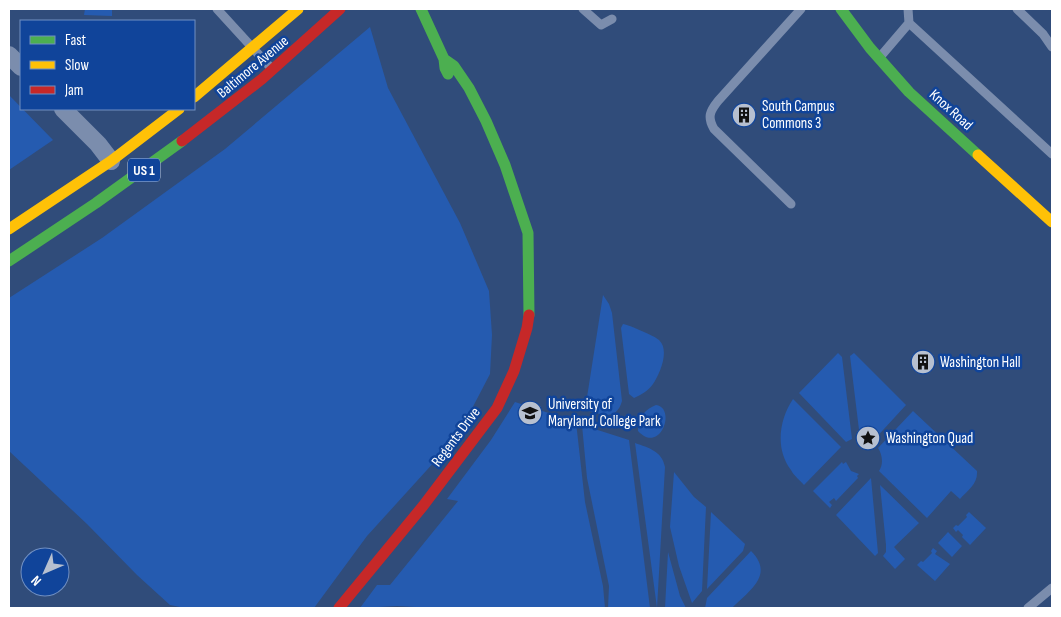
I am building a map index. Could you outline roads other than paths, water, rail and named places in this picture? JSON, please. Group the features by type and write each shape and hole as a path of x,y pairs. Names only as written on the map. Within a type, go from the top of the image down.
{"street":[{"name":"Baltimore Avenue","path":"195,96 298,9"},
{"name":"Baltimore Avenue","path":"9,261 182,143 273,70 340,9"},
{"name":"Regents Drive","path":"420,9 444,59 445,68 454,86"},
{"name":"Knox Road","path":"841,9 879,58 931,113 1048,215"},
{"path":"9,55 20,66"},
{"name":"Regents Drive","path":"339,608 462,456 497,408 514,371 527,328 530,308 527,255 528,233 505,165 486,121 469,88 454,66 444,59"},
{"path":"64,110 98,144 111,161"},
{"name":"US 1","path":"9,229 111,161 177,110"},
{"name":"Regents Drive","path":"499,183 527,255"}],"lane":[{"path":"217,9 273,70"},
{"path":"584,9 601,25 612,19"},
{"path":"791,204 714,129 710,118 710,111 801,9"},
{"path":"908,9 909,23 1052,154"},
{"path":"1017,9 1043,34 1052,47"},
{"path":"879,58 909,23"},
{"path":"1028,608 1052,588"}],"place":[{"name":"South Campus Commons 3","path":"744,115"},
{"name":"Washington Hall","path":"923,362"},
{"name":"University of Maryland, College Park","path":"530,413"},
{"name":"Washington Quad","path":"868,438"}]}
